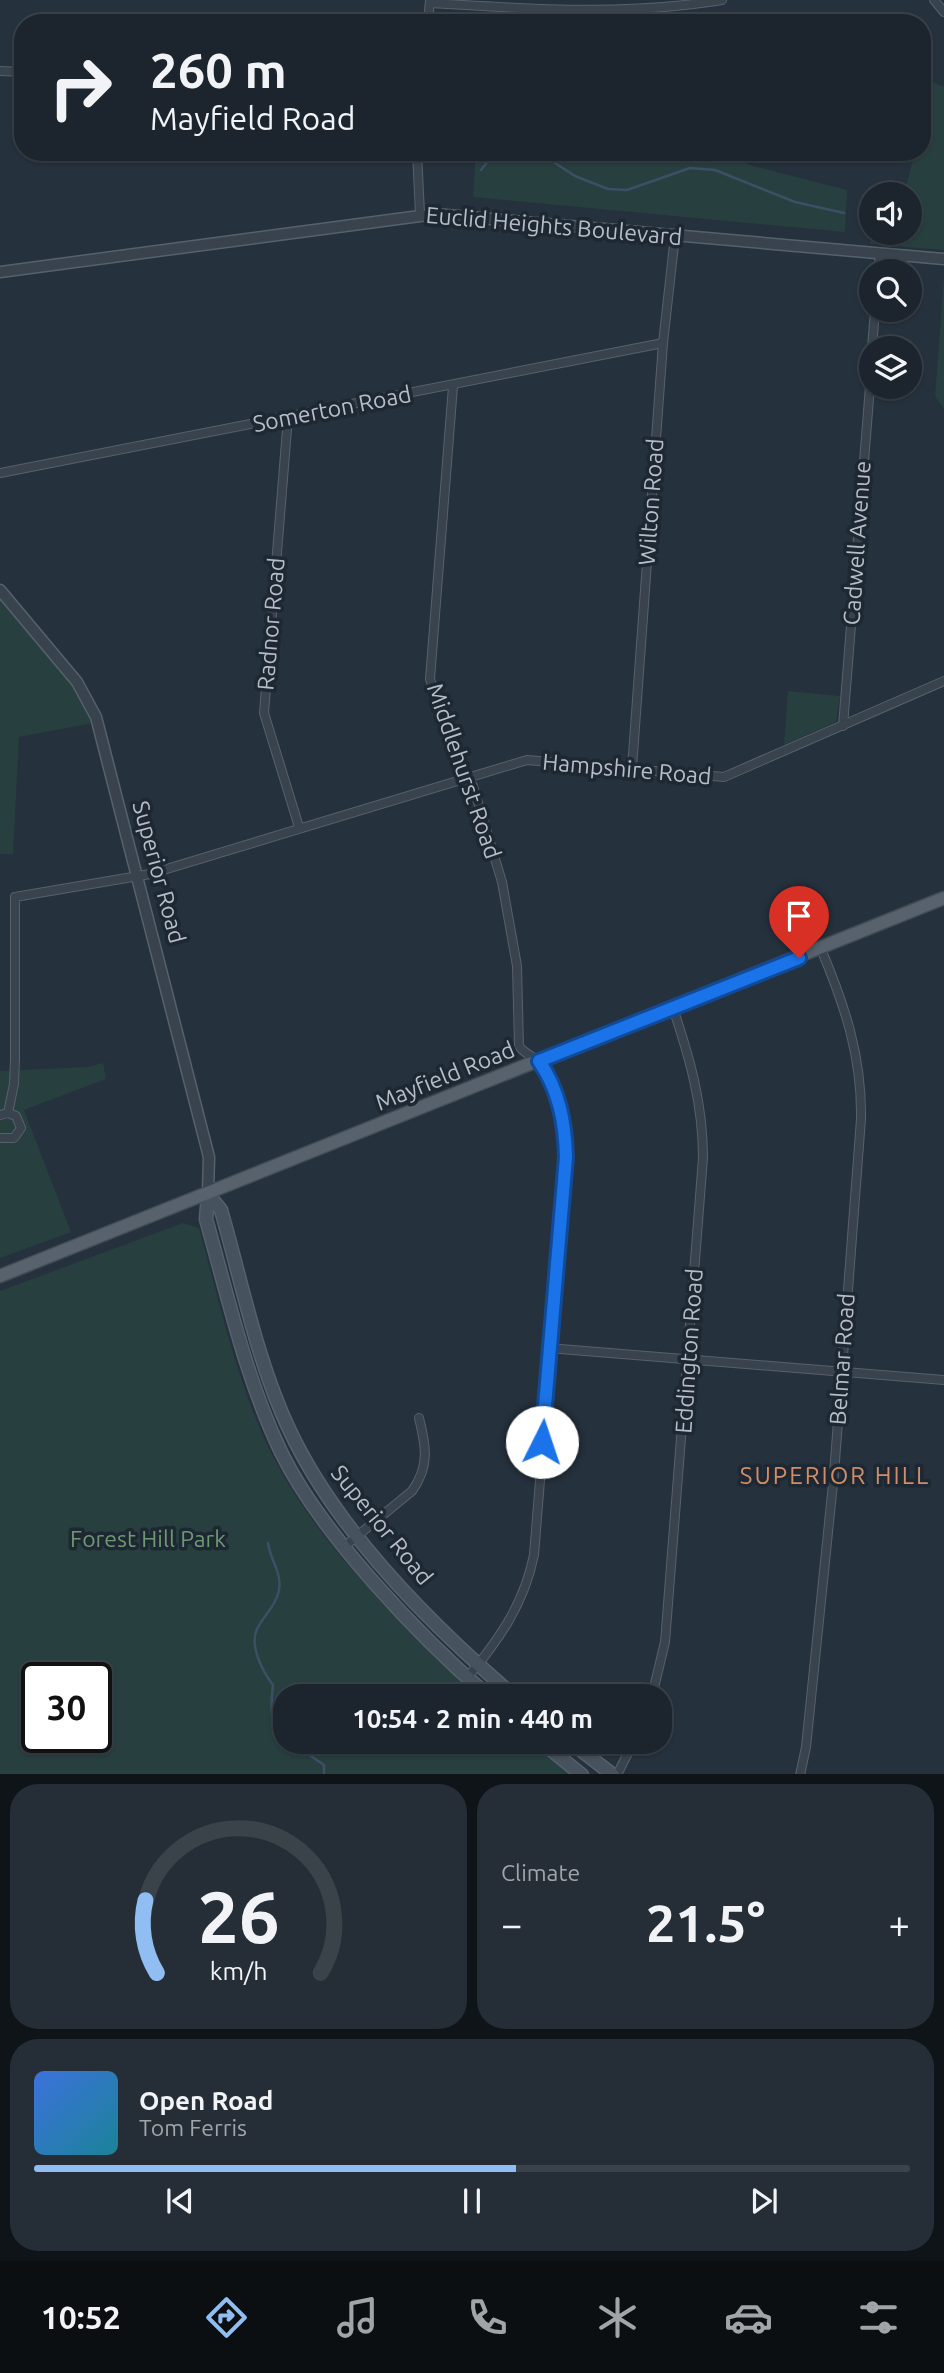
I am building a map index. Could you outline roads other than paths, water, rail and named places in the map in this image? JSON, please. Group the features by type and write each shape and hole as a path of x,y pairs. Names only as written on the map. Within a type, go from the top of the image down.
{"main road":[{"name":"Mayfield Road","path":"0,1276 944,898"},
{"name":"Superior Road","path":"208,1194 221,1210 265,1362 289,1430 310,1467 358,1536 478,1665 500,1684"},
{"name":"Superior Road","path":"208,1194 206,1219 248,1367 271,1432 294,1477 345,1546 474,1684"},
{"path":"224,1283 241,1279"},
{"path":"248,1367 265,1362"},
{"path":"294,1477 310,1467"},
{"path":"557,1754 582,1774"},
{"path":"587,1754 615,1774"}],"street":[{"path":"430,1 554,11 624,11 722,0"},
{"path":"934,0 944,12"},
{"path":"417,161 420,215"},
{"name":"Euclid Heights Boulevard","path":"0,272 420,215 944,259"},
{"name":"Wilton Road","path":"632,768 663,343 675,236"},
{"path":"879,259 880,254"},
{"name":"Somerton Road","path":"0,473 663,343"},
{"name":"Middlehurst Road","path":"453,386 430,680 466,778 473,786 512,924 517,966 519,1046 539,1061 550,1078 558,1100 566,1143 530,1574 514,1615 467,1678"},
{"name":"Cadwell Avenue","path":"843,726 869,399"},
{"name":"Radnor Road","path":"288,417 264,713 299,827"},
{"name":"Superior Road","path":"0,590 76,682 96,717 209,1157 208,1194"},
{"name":"Hampshire Road","path":"4,1114 15,1084 15,897 139,876 527,760 724,777 944,681"},
{"name":"Belmar Road","path":"800,1774 806,1747 834,1474 861,1093 850,1025 821,949"},
{"name":"Eddington Road","path":"655,1684 665,1642 703,1136 695,1075 673,1008"},
{"path":"0,1138 10,1140 20,1132 19,1119 4,1114"},
{"path":"548,1348 944,1380"},
{"path":"345,1546 412,1491 419,1481 427,1449 419,1418"},
{"path":"615,1774 627,1754"}],"waterway":[{"path":"481,170 488,161"},
{"path":"552,161 575,176 608,189 627,190 690,168 715,170 795,202 844,213"},
{"path":"268,1543 279,1577 279,1590 257,1629 255,1643 261,1666 273,1685"},
{"path":"273,1685 273,1720"},
{"path":"308,1754 324,1765 324,1774"}],"district":[{"name":"SUPERIOR HILL","path":"835,1476"}],"park label":[{"name":"Forest Hill Park","path":"148,1539"}]}
